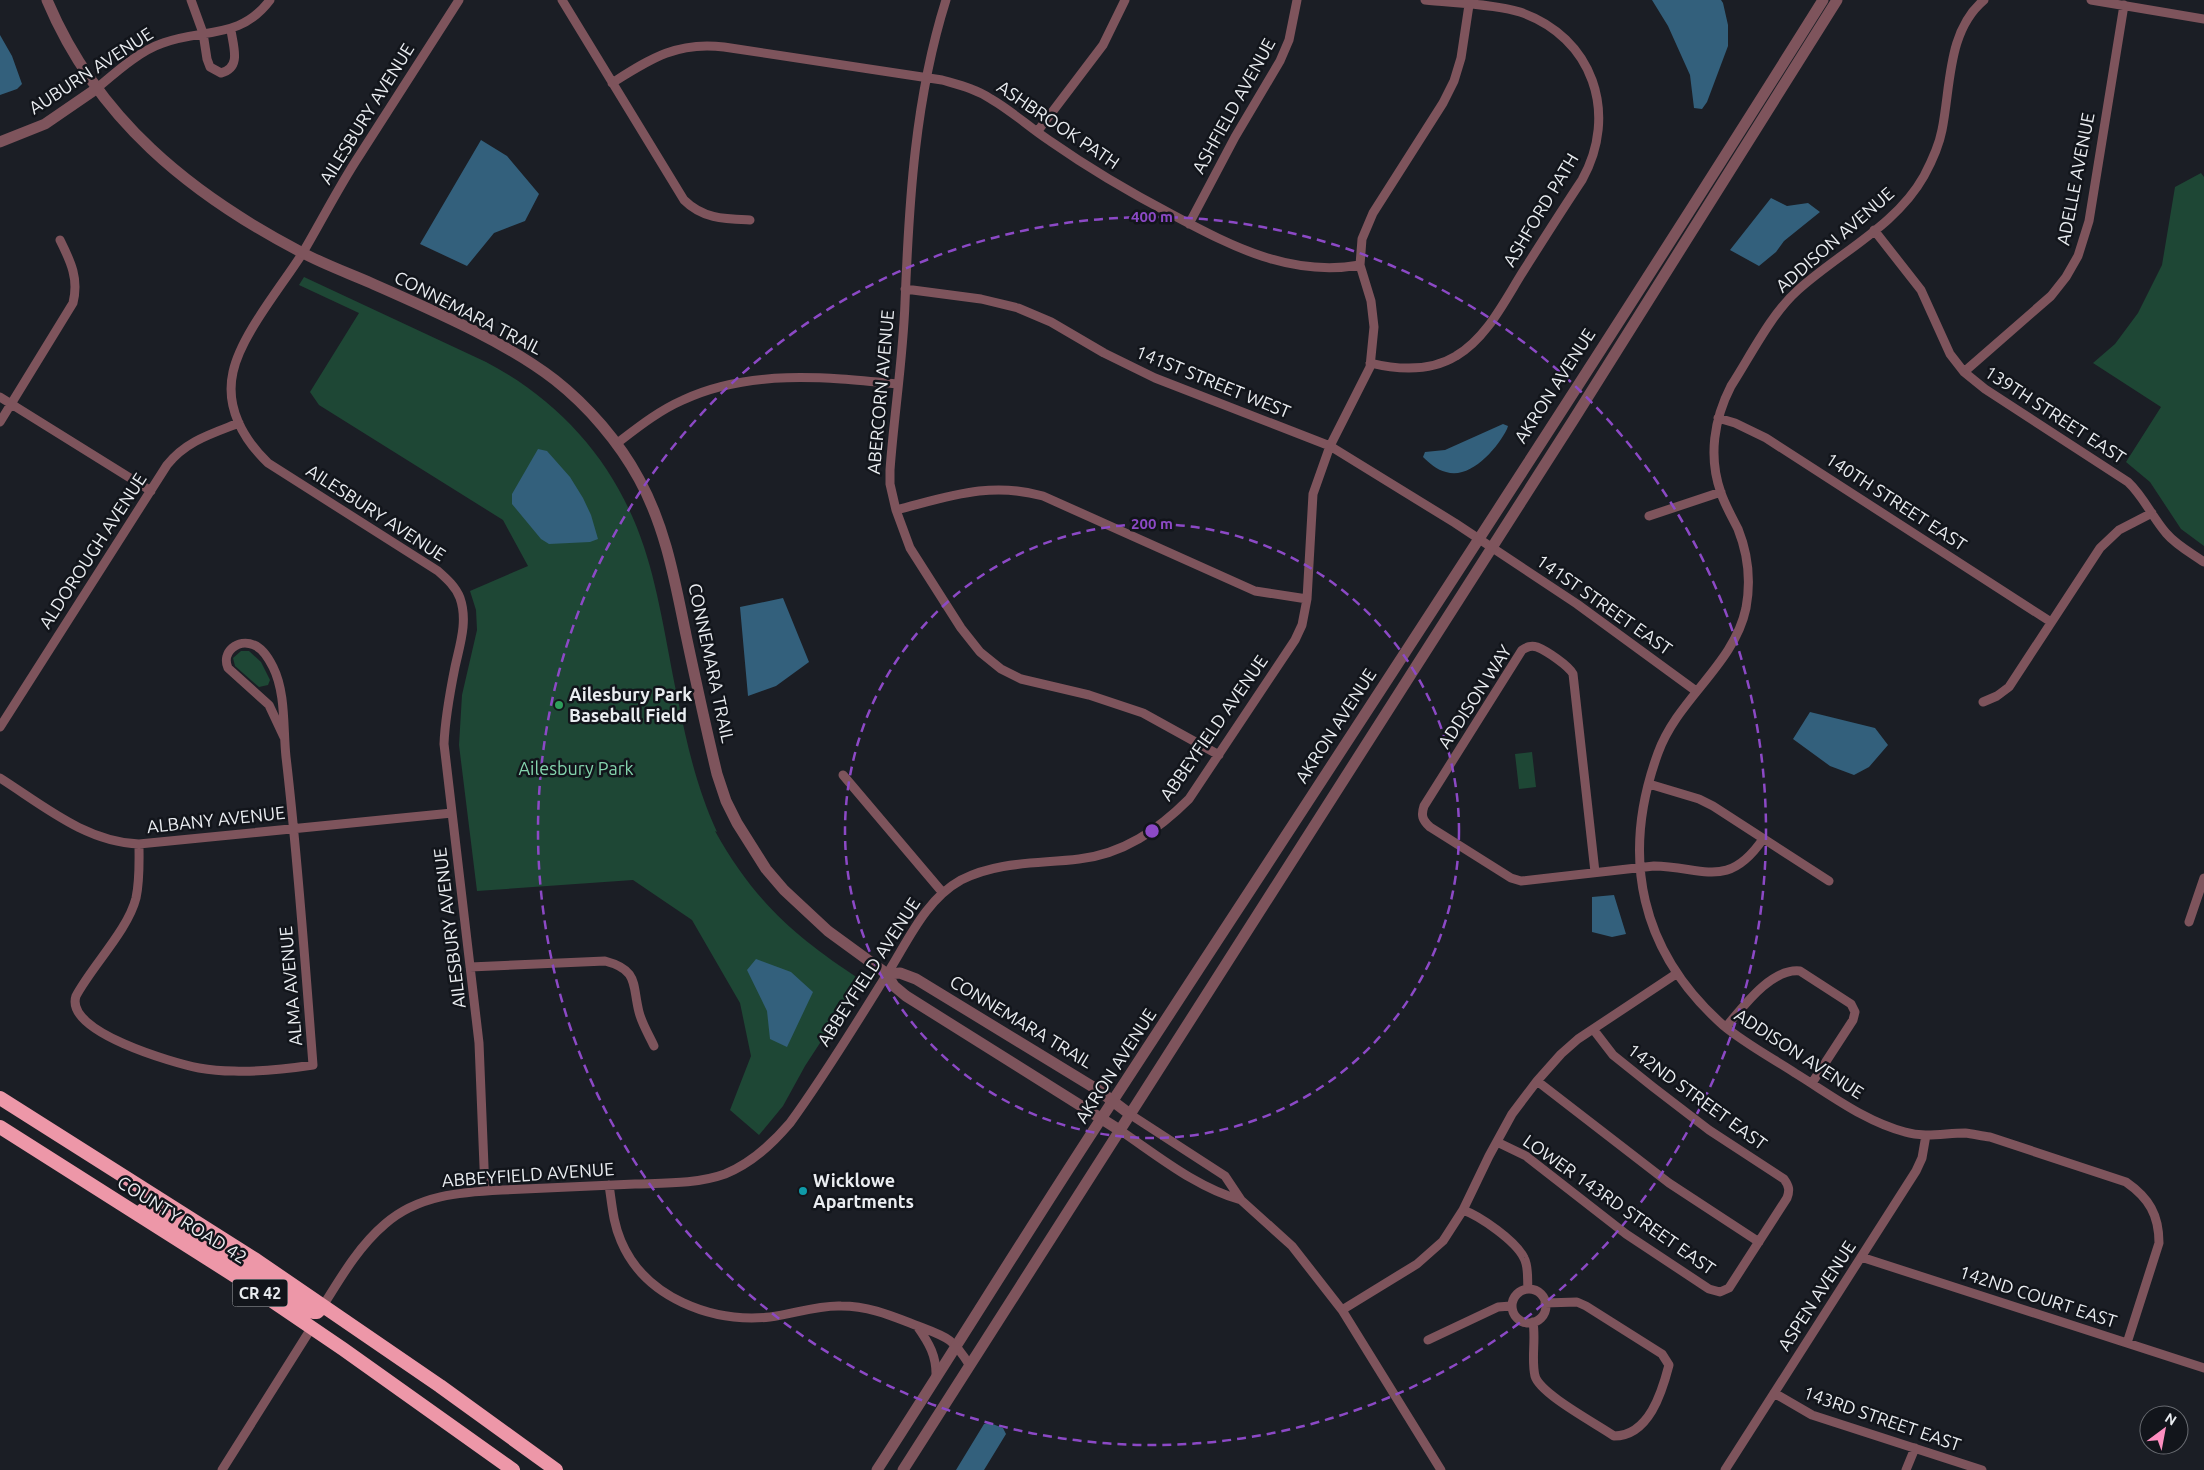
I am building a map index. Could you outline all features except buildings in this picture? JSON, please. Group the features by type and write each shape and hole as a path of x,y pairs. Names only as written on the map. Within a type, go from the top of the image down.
{"highway":[{"name":"COUNTY ROAD 42","path":"0,1098 289,1282 323,1306"},
{"name":"COUNTY ROAD 42","path":"0,1127 243,1281 513,1470"},
{"path":"108,1196 183,1227 313,1312 317,1312 323,1306 556,1470"}],"street":[{"name":"CONNEMARA TRAIL","path":"47,0 72,51 96,89 137,136 186,180 221,206 302,253 475,333 538,368 576,398 616,444 639,478 653,506 675,578 717,774 726,801 759,858 784,890 828,930 887,974 894,986 906,996 1087,1108 1100,1120 1120,1131"},
{"path":"191,0 204,33 207,59 210,67 222,73 229,71 236,58 230,30"},
{"name":"AUBURN AVENUE","path":"0,142 45,124 161,43 204,33 230,30 254,17 270,0"},
{"name":"AILESBURY AVENUE","path":"459,0 358,156 302,253 246,340 233,372 232,402 239,423 250,445 268,463 438,571 456,590 462,607 462,640 449,698 444,744 479,1043 485,1191"},
{"path":"562,0 679,194 689,205 709,217 750,220"},
{"name":"ABERCORN AVENUE","path":"946,0 925,77 912,175 890,470 890,484 896,510 910,548 961,628 980,652 1001,669 1021,679 1089,695 1143,713 1219,755"},
{"path":"1037,132 1104,45 1125,0"},
{"name":"ASHFIELD AVENUE","path":"1189,224 1235,137 1280,61 1289,40 1298,0"},
{"name":"ASHFORD PATH","path":"1370,363 1407,369 1428,366 1448,360 1466,350 1498,312 1582,180 1595,150 1598,128 1598,99 1589,72 1574,48 1554,30 1534,18 1518,12 1425,0"},
{"name":"AKRON AVENUE","path":"878,1470 1100,1120 1244,903 1683,224 1823,0"},
{"name":"AKRON AVENUE","path":"903,1470 1492,548 1838,0"},
{"name":"ADDISON AVENUE","path":"1984,0 1971,12 1958,36 1941,132 1928,168 1908,199 1874,230 1805,284 1783,306 1731,386 1718,418 1714,455 1720,492 1739,531 1745,551 1748,576 1747,601 1742,623 1731,646 1696,691 1662,744 1649,784 1640,836 1640,867 1645,901 1653,928 1676,974 1694,996 1726,1027 1812,1083 1873,1122 1908,1133 1926,1136 1967,1133 1990,1138 2126,1182 2140,1192 2150,1203 2156,1216 2159,1229 2159,1243 2127,1343"},
{"path":"2091,0 2204,19"},
{"name":"ABBEYFIELD AVENUE","path":"323,1306 371,1238 386,1224 420,1202 437,1197 485,1191 705,1179 734,1170 760,1154 775,1140 803,1104 921,918 943,893 959,881 995,867 1080,859 1131,844 1171,817 1188,799 1295,640 1302,625 1307,599 1313,494 1330,446 1370,363 1374,341 1373,314 1360,265 1362,239 1369,221 1454,81 1461,58 1469,5"},
{"name":"ADELLE AVENUE","path":"1964,372 2051,296 2066,277 2078,256 2089,221 2124,5"},
{"name":"ASHBROOK PATH","path":"612,83 661,54 678,49 701,46 724,47 925,77 958,85 990,98 1037,132 1126,191 1245,251 1276,262 1324,268 1360,265"},
{"name":"139TH STREET EAST","path":"1874,230 1921,290 1932,312 1944,345 1964,372 1985,390 2128,482 2142,496 2172,540 2204,562"},
{"path":"0,422 74,303 76,282 74,272 60,240"},
{"name":"141ST STREET WEST","path":"905,289 981,299 1018,308 1052,322 1104,353 1155,378 1330,446 1492,548"},
{"path":"616,444 683,399 736,382 788,378 897,384"},
{"path":"0,397 150,491"},
{"name":"140TH STREET EAST","path":"1718,418 1735,423 1766,438 2051,622"},
{"name":"ALDOROUGH AVENUE","path":"0,727 167,465 186,447 216,431 239,423"},
{"path":"896,510 974,491 1008,489 1025,491 1043,496 1255,591 1307,599"},
{"path":"1649,516 1720,492"},
{"path":"1983,702 1997,696 2008,687 2106,541 2119,530 2152,513"},
{"name":"141ST STREET EAST","path":"1492,548 1583,609 1696,691"},
{"path":"284,737 269,705 228,668 226,656 237,644 244,643 260,648 273,666 280,690 294,829"},
{"name":"ADDISON WAY","path":"1595,872 1573,674 1570,668 1537,647 1528,646 1522,650 1424,806 1421,813 1423,821 1430,827 1511,878 1521,880 1595,872 1640,867 1672,866 1694,871 1720,871 1745,862 1763,839"},
{"path":"843,775 943,893"},
{"name":"ALBANY AVENUE","path":"0,778 86,832 112,841 139,844 452,813"},
{"path":"1649,784 1699,799 1829,881"},
{"name":"ALMA AVENUE","path":"139,844 139,878 135,900 125,921 78,992 74,1003 78,1014 106,1034 135,1048 167,1060 201,1068 233,1071 284,1070 313,1064 294,829"},
{"path":"2189,922 2204,878"},
{"path":"470,967 605,961 616,964 626,970 633,978 639,1013 654,1046"},
{"path":"1726,1027 1757,992 1777,977 1792,970 1800,971 1851,1004 1855,1012 1853,1020 1812,1083"},
{"name":"CONNEMARA TRAIL","path":"887,974 900,973 916,979 1098,1090 1131,1115"},
{"path":"1342,1310 1417,1264 1443,1241 1463,1210 1512,1114 1537,1081 1561,1054 1593,1029 1676,974"},
{"name":"142ND STREET EAST","path":"1593,1029 1613,1055 1709,1130 1784,1180 1789,1186 1790,1191 1787,1198 1759,1242"},
{"path":"1537,1081 1669,1183 1759,1242"},
{"path":"1131,1115 1225,1176 1241,1200 1292,1246 1342,1310 1441,1470"},
{"path":"1120,1131 1222,1195 1241,1200"},
{"name":"ASPEN AVENUE","path":"1725,1470 1916,1171 1922,1158 1926,1136"},
{"name":"LOWER 143RD STREET EAST","path":"1497,1142 1526,1156 1626,1234 1709,1289 1720,1292 1728,1288 1759,1242"},
{"path":"609,1185 614,1221 621,1241 631,1258 656,1286 686,1304 716,1315 744,1318 769,1317 829,1306 856,1306 884,1312 936,1332 957,1345 970,1366"},
{"path":"1463,1210 1474,1214 1520,1250 1525,1260 1528,1289"},
{"name":"142ND COURT EAST","path":"1861,1257 2204,1368"},
{"path":"1528,1289 1539,1292 1545,1303 1543,1315 1533,1322 1518,1320 1511,1306 1516,1294 1528,1289"},
{"path":"1533,1322 1533,1366 1536,1379 1545,1391 1614,1436 1625,1436 1646,1418 1656,1406 1669,1365 1662,1354 1586,1306 1576,1302 1545,1303"},
{"path":"1428,1340 1498,1307 1511,1306"},
{"path":"917,1326 934,1354 936,1379"},
{"path":"222,1470 312,1328"},
{"name":"143RD STREET EAST","path":"1774,1393 1812,1415 1982,1470"},
{"path":"1906,1470 1915,1448"}],"green space":[{"path":"2201,173 2204,177 2204,546 2181,529 2150,482 2126,462 2161,407 2093,363 2115,344 2138,313 2162,265 2175,187"},
{"name":"Ailesbury Park","path":"304,277 486,362 514,378 562,416 602,463 619,489 633,517 650,566 690,754 704,801 717,832 715,831 745,878 778,916 816,948 861,980 805,1066 783,1106 759,1135 730,1110 751,1056 740,1003 692,920 633,880 477,891 459,745 462,695 477,630 476,610 470,591 528,566 503,520 319,405 310,392 359,313 299,285"},
{"path":"241,651 249,651 261,662 270,680 268,685 259,687 235,666 233,658"},
{"path":"1532,752 1536,787 1519,789 1515,754"}],"water":[{"path":"1652,0 1721,0 1723,3 1728,25 1728,46 1707,102 1702,109 1694,108 1690,75 1668,26"},
{"path":"0,35 12,56 22,84 17,89 0,95"},
{"path":"481,140 507,156 539,194 525,221 494,233 467,266 420,244"},
{"path":"1771,198 1787,206 1808,203 1820,212 1784,241 1776,252 1759,266 1730,250"},
{"path":"1503,424 1508,426 1507,429 1490,454 1473,467 1464,471 1455,473 1443,471 1433,466 1423,457 1425,452 1445,450"},
{"path":"538,449 547,451 570,477 591,515 598,539 590,542 549,544 541,539 512,504 512,494"},
{"path":"783,598 809,662 776,686 748,696 740,607"},
{"path":"1810,712 1875,728 1888,745 1869,767 1854,775 1830,766 1793,739"},
{"path":"1614,895 1626,934 1612,937 1592,932 1592,897"},
{"path":"756,959 791,972 813,992 787,1047 770,1039 767,1011 747,970"},
{"path":"990,1423 1003,1428 1006,1434 984,1470 956,1470 984,1424"}],"place":[{"name":"Ailesbury Park Baseball Field","path":"559,705"},
{"name":"Wicklowe Apartments","path":"803,1191"}]}
